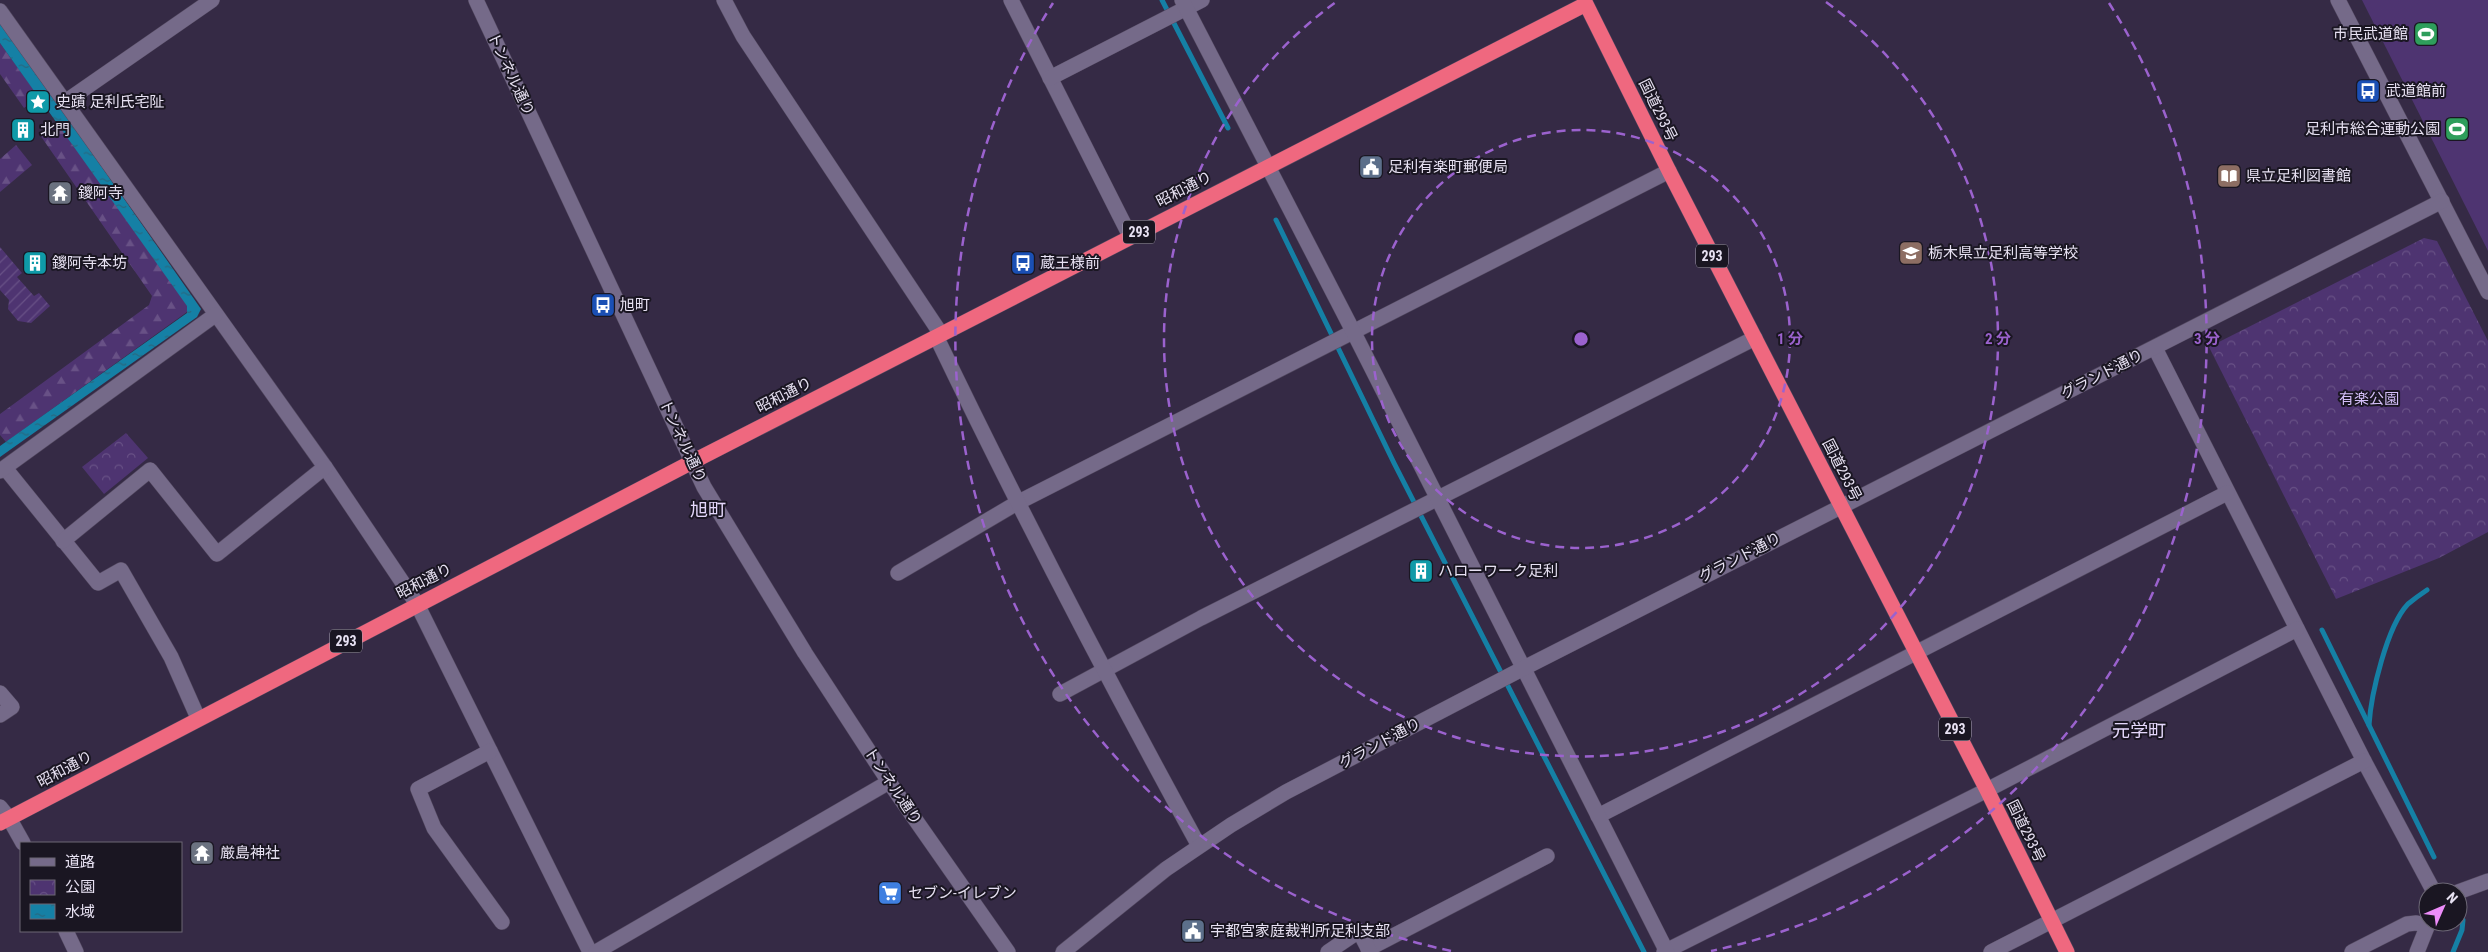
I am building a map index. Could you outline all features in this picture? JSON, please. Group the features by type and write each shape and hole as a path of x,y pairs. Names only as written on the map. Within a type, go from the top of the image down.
{"highway":[{"name":"昭和通り","path":"3,816 198,718 1588,1"},
{"name":"国道293号","path":"1588,1 1668,171 1987,790 2067,952"}],"street":[{"path":"65,102 212,0"},
{"name":"トンネル通り","path":"476,0 704,487 790,628 889,782 1008,952"},
{"path":"724,0 743,36 939,335 1017,503 1102,670 1199,846"},
{"path":"1011,0 1130,236"},
{"path":"1050,78 1184,4 1202,0"},
{"path":"2338,0 2488,292"},
{"path":"1184,4 1353,331 1666,951 1987,790 2297,629"},
{"path":"0,11 325,467 417,604 590,952"},
{"path":"898,573 1017,503 1668,171"},
{"name":"グランド通り","path":"1063,952 1199,846 1286,792 1522,669 2442,201"},
{"path":"198,718 171,657 122,570 98,583 2,469 215,315"},
{"path":"1060,694 1102,670 1755,338"},
{"path":"2155,348 2364,761 2429,882"},
{"path":"63,541 150,470 217,554 325,467"},
{"path":"1598,816 2228,493"},
{"path":"0,694 12,707 0,715"},
{"path":"490,751 418,789 434,828 502,922"},
{"path":"1991,952 2364,761"},
{"path":"596,952 889,782"},
{"path":"3,816 22,842"},
{"path":"1328,952 1358,932 1369,950 1547,856"},
{"path":"2468,888 2488,881"},
{"path":"2352,952 2407,924 2418,923"},
{"path":"66,932 76,952"},
{"path":"2417,952 2425,932"}],"green space":[{"name":"足利市総合運動公園","path":"2362,0 2488,0 2488,251"},
{"path":"0,43 39,97 24,108 0,74"},
{"path":"57,122 187,305 187,312 6,442 0,435 0,414 149,305 152,296 40,135"},
{"path":"16,145 32,165 0,192 0,159"},
{"name":"有楽公園","path":"2424,238 2437,241 2488,341 2488,532 2439,558 2336,599 2209,347"},
{"path":"0,247 22,273 17,277 34,296 39,293 50,306 31,323 18,321 8,309 9,300 0,290"},
{"path":"126,433 148,458 104,494 82,467"}],"water":[{"path":"0,21 201,309 197,317 0,457 0,446 187,313 187,306 0,43"}],"waterway":[{"path":"1162,0 1228,128"},
{"path":"1276,220 1394,463 1644,952"},
{"path":"2369,725 2381,661 2393,628 2408,604 2427,590"},
{"path":"2322,630 2434,857"},
{"path":"2453,952 2461,932"}],"place":[{"name":"市民武道館","path":"2426,34"},
{"name":"武道館前","path":"2368,91"},
{"name":"史蹟 足利氏宅阯","path":"38,102"},
{"name":"足利市総合運動公園","path":"2457,129"},
{"name":"北門","path":"23,130"},
{"name":"足利有楽町郵便局","path":"1371,167"},
{"name":"県立足利図書館","path":"2229,176"},
{"name":"鑁阿寺","path":"60,193"},
{"name":"栃木県立足利高等学校","path":"1911,253"},
{"name":"鑁阿寺本坊","path":"35,263"},
{"name":"蔵王様前","path":"1023,263"},
{"name":"旭町","path":"603,305"},
{"name":"ハローワーク足利","path":"1421,571"},
{"name":"厳島神社","path":"202,853"},
{"name":"セブン-イレブン","path":"890,893"},
{"name":"宇都宮家庭裁判所足利支部","path":"1193,931"}],"district":[{"name":"旭町","path":"708,509"},
{"name":"元学町","path":"2139,730"}]}
